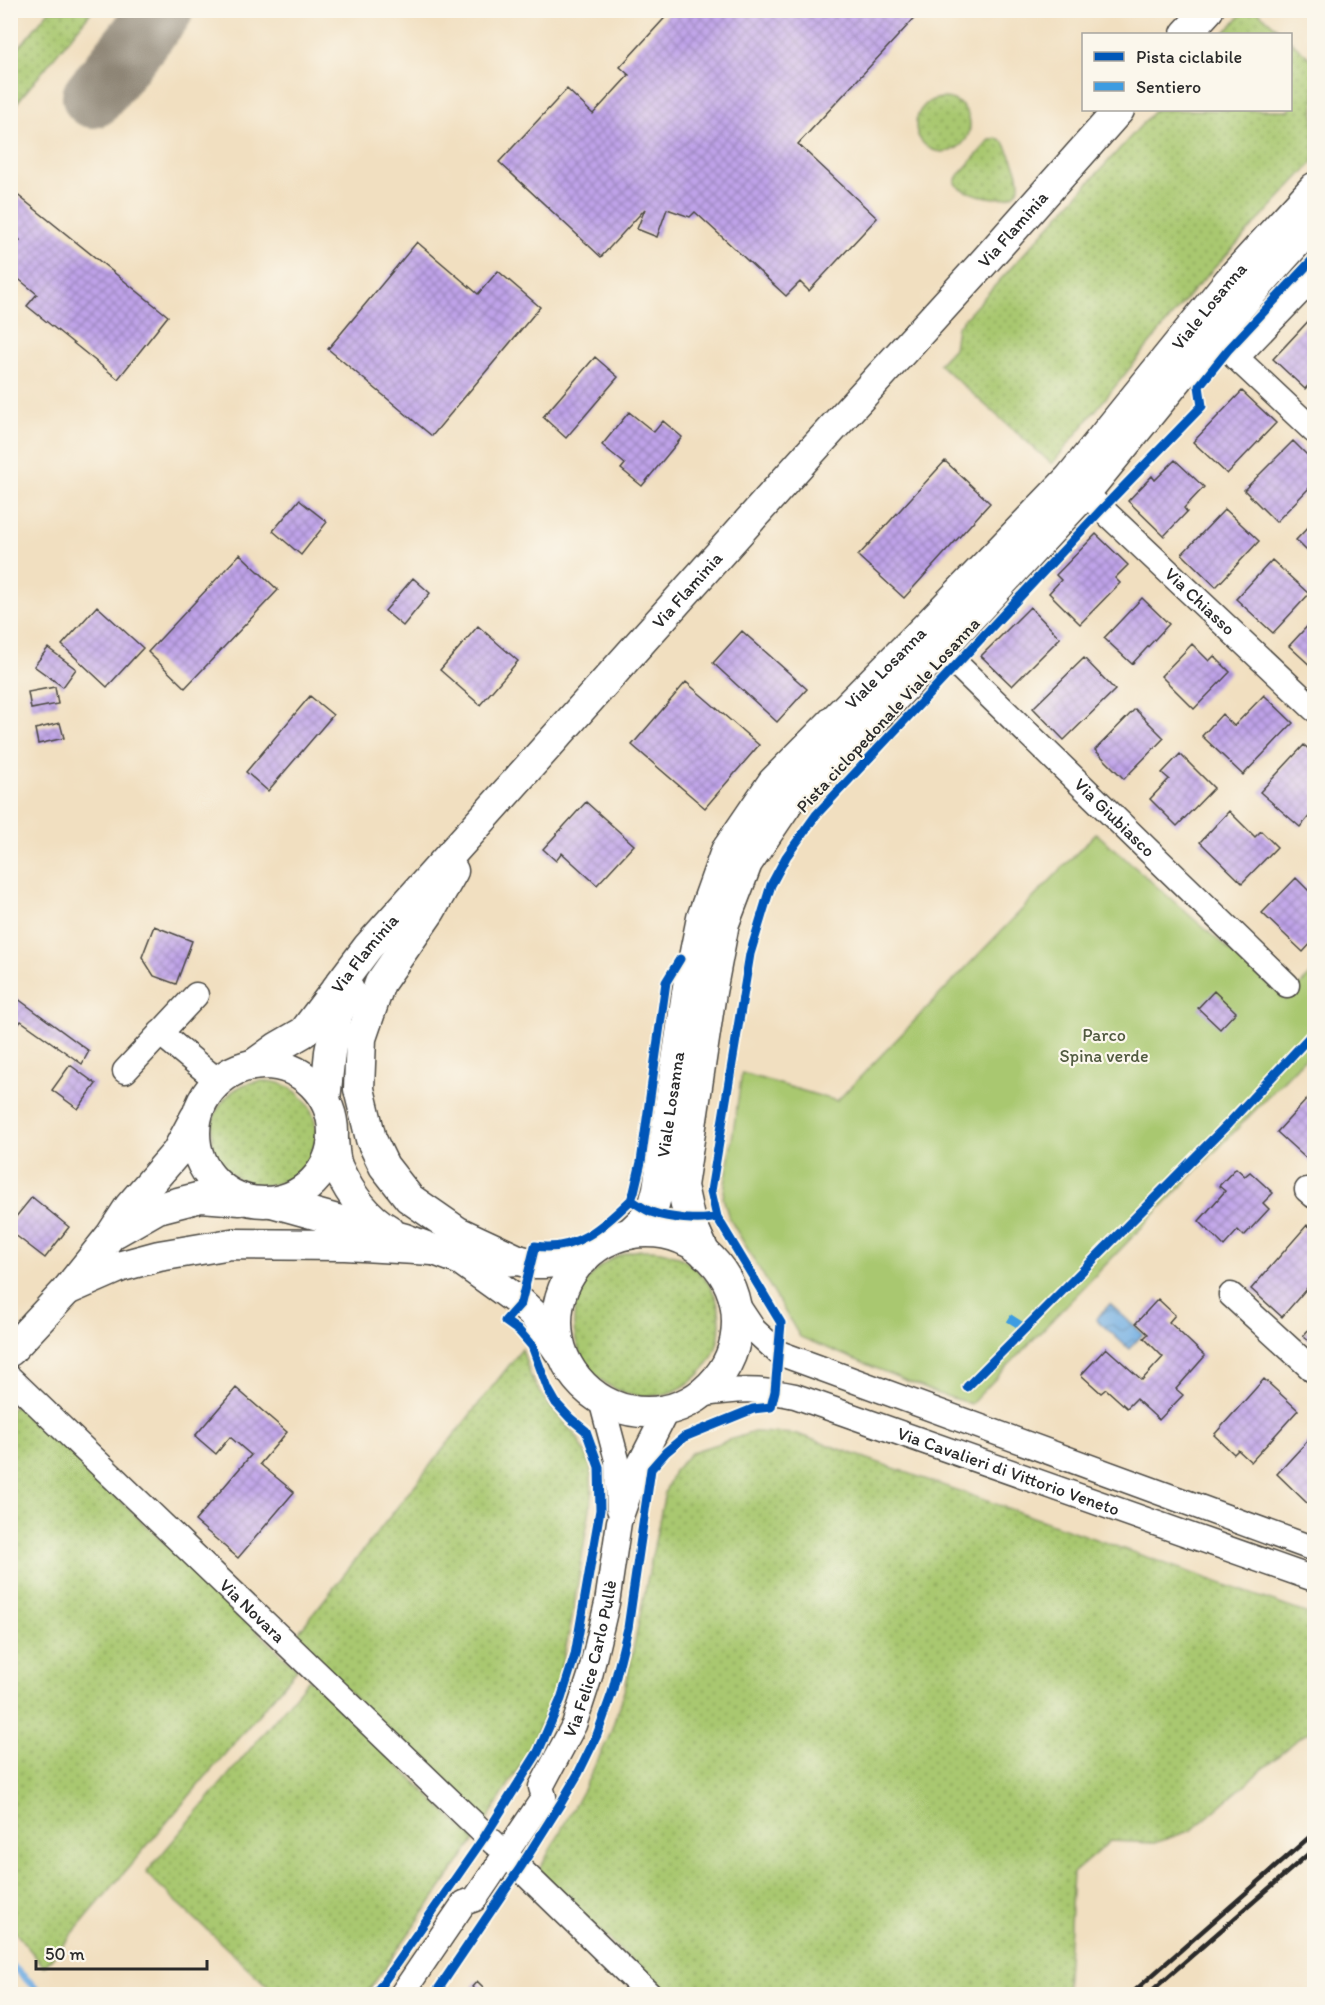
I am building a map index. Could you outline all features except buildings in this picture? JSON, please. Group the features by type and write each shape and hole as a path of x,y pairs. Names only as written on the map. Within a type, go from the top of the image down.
{"main road":[{"path":"1187,33 1208,10"},
{"name":"Via Flaminia","path":"253,1065 304,1032 368,947 1118,111"},
{"name":"Viale Losanna","path":"629,1234 651,1212 658,1189 690,976 702,918 726,851 773,782 925,628 1068,478 1229,281 1314,188"},
{"name":"Viale Losanna","path":"705,1254 689,1218 682,1186 711,992 724,923 747,863 790,798 863,730 1084,493 1213,336 1314,223"},
{"path":"485,817 430,911 381,983 361,1038 359,1089 370,1139 384,1166 409,1198 458,1232 518,1260 530,1263 583,1260"},
{"path":"325,1100 337,1015 368,947"},
{"path":"10,1352 67,1290 111,1235 130,1206 177,1152 212,1089 240,1068 253,1065 277,1065 309,1081 325,1100 331,1119 337,1166 361,1206 379,1225 405,1239"},
{"path":"212,1089 196,1122 196,1136 202,1163 209,1175 230,1193 243,1199 264,1202 405,1239 460,1260 514,1298 535,1316 567,1362"},
{"path":"111,1235 158,1208 201,1197 264,1202 297,1194 308,1186 325,1165 333,1140"},
{"name":"Via Cavalieri di Vittorio Veneto","path":"645,1232 669,1236 692,1244 705,1254 723,1275 734,1300 736,1318 736,1336 731,1353 724,1369 713,1383 700,1395 684,1404 667,1410 650,1412 617,1407 587,1390 567,1362 558,1332 559,1308 565,1286 583,1260 612,1239 645,1232"},
{"path":"67,1290 122,1266 231,1244 345,1245 433,1250"},
{"path":"460,1260 518,1260"}],"street":[{"path":"1236,358 1314,277"},
{"path":"1213,336 1314,431"},
{"name":"Via Chiasso","path":"1084,493 1314,709"},
{"name":"Via Giubiasco","path":"940,649 1287,985"},
{"path":"125,1071 196,995"},
{"path":"160,1033 212,1089"},
{"path":"1231,1295 1314,1371"},
{"name":"Via Cavalieri di Vittorio Veneto","path":"734,1300 754,1330 779,1353 1314,1549"},
{"name":"Via Novara","path":"10,1378 649,1995"},
{"name":"Via Cavalieri di Vittorio Veneto","path":"700,1395 726,1390 754,1389 795,1395 1314,1579"},
{"name":"Via Felice Carlo Pullè","path":"402,1995 464,1903 475,1899 500,1849 544,1797 541,1787 574,1725 590,1676 607,1603 619,1522 617,1460 601,1400"},
{"name":"Via Felice Carlo Pullè","path":"619,1522 640,1462 667,1410"}],"green space":[{"path":"49,11 92,11 11,110 11,57"},
{"path":"1245,11 1257,11 1283,33 1224,33"},
{"path":"1292,42 1314,62 1314,161 1191,293 1052,464 939,364 954,348 957,327 1154,111 1292,111"},
{"path":"943,98 953,100 962,106 968,115 970,125 968,135 962,144 953,150 943,152 933,150 924,144 918,135 916,125 918,115 924,106 933,100"},
{"path":"996,138 1004,142 1012,158 1019,180 1016,192 1000,198 979,195 960,188 955,183 957,177 990,140"},
{"path":"11,421 15,431 16,498 11,497"},
{"name":"Parco Spina verde","path":"1096,833 1286,1000 1314,971 1314,1049 971,1404 936,1393 800,1337 729,1218 723,1198 742,1073 837,1101"},
{"path":"264,1081 284,1085 301,1096 312,1113 316,1133 312,1153 301,1170 284,1181 264,1185 244,1181 227,1170 216,1153 212,1133 216,1113 227,1096 244,1085"},
{"path":"647,1250 675,1256 698,1272 714,1295 720,1323 714,1351 698,1374 675,1390 647,1396 619,1390 596,1374 580,1351 574,1323 580,1295 596,1272 619,1256"},
{"path":"522,1349 531,1377 547,1403 577,1437 590,1463 592,1496 572,1618 557,1688 529,1751 484,1825 294,1638"},
{"path":"17,1403 297,1669 44,1967 11,1927 10,1411"},
{"path":"754,1432 797,1434 1314,1616 1314,1729 1299,1738 1192,1830 1154,1843 1110,1841 1073,1873 1066,1994 666,1994 538,1872 609,1737 626,1685 665,1492 674,1471 692,1452"},
{"path":"309,1679 475,1840 366,1994 276,1994 146,1873"}],"water":[{"path":"1110,1304 1143,1334 1129,1349 1096,1319"}],"waterway":[{"path":"10,1964 43,1994"}],"taxiway":[{"path":"93,97 162,10"}],"railway":[{"path":"1131,1994 1314,1833"},
{"path":"1148,1994 1314,1849"}],"marked path":[{"path":"1009,1318 1025,1328"}],"cycle path":[{"name":"Pista ciclopedonale Viale Losanna","path":"435,1994 561,1803 597,1735 612,1693 628,1628 651,1469 684,1437 753,1409 771,1407 775,1391 781,1323 717,1217 711,1191 750,954 771,885 786,857 816,815 1102,509 1202,406 1199,386 1228,350 1314,258"},
{"path":"375,1994 485,1836 538,1752 561,1699 575,1655 600,1510 599,1467 586,1431 556,1403 548,1389 532,1346 519,1331 505,1321 521,1303 535,1246 550,1247 576,1241 599,1228 631,1200 641,1162 666,982 680,959"},
{"path":"967,1387 1228,1124 1314,1032"},
{"path":"631,1200 651,1212 666,1216 684,1219 717,1217"}]}
